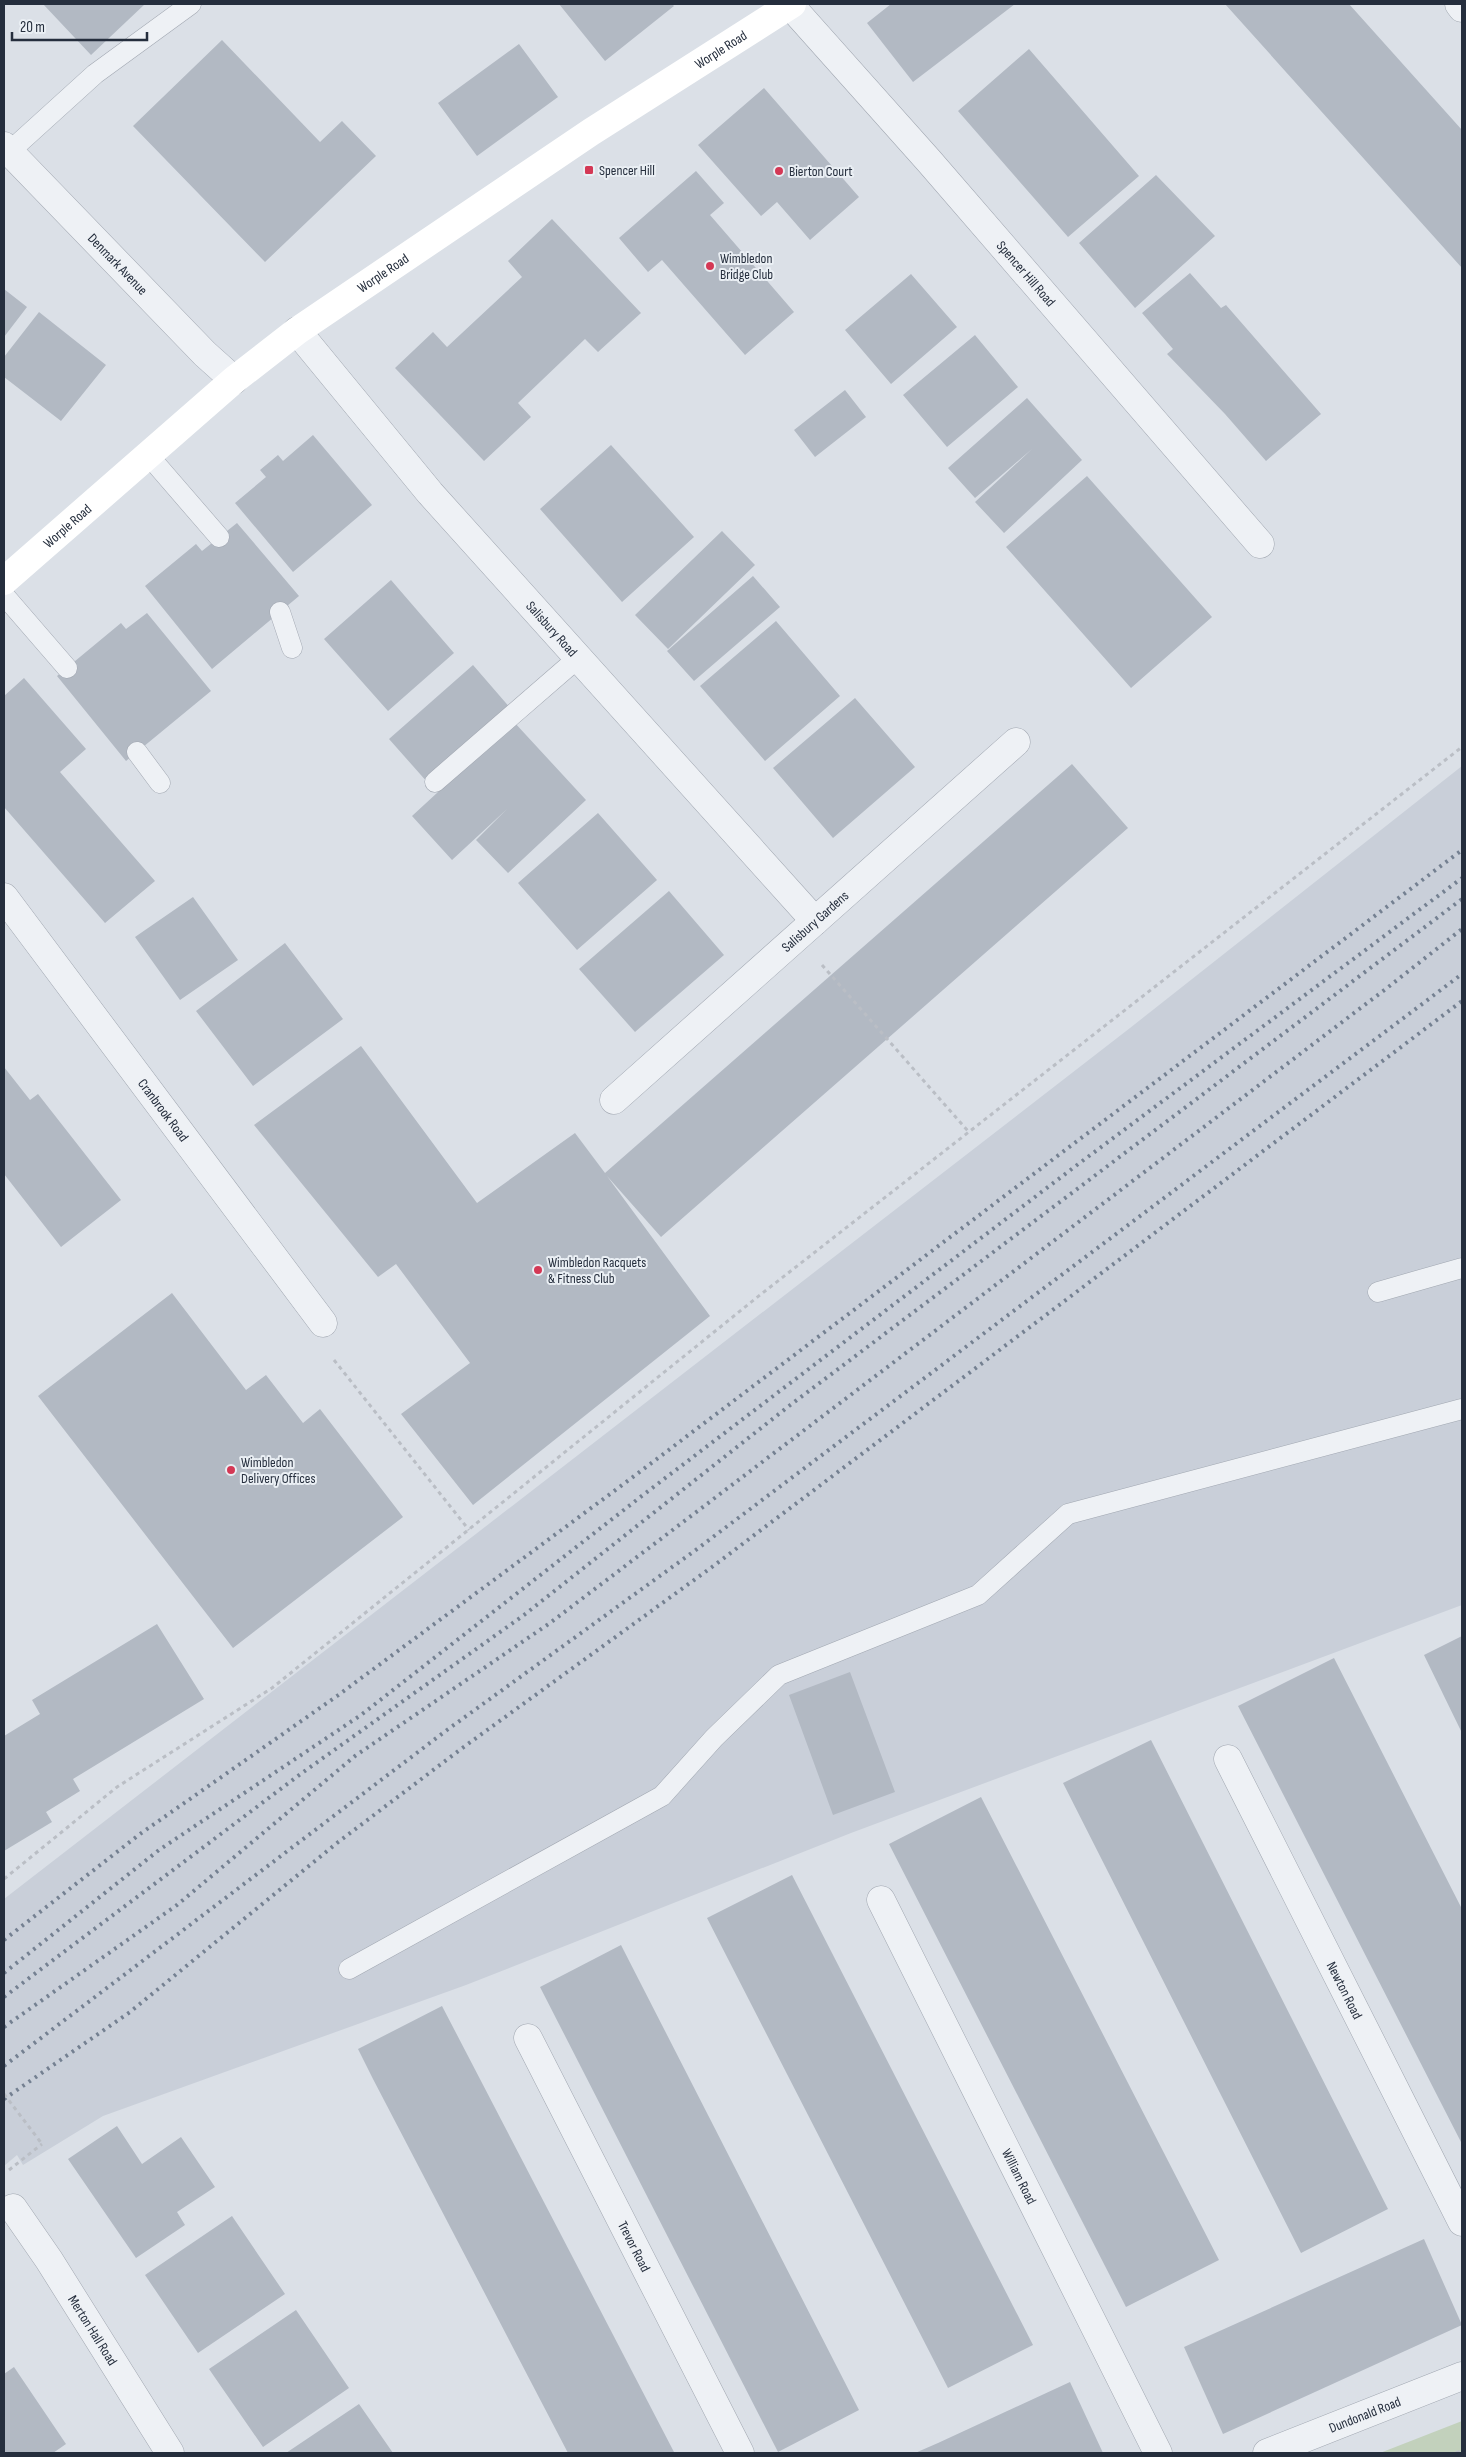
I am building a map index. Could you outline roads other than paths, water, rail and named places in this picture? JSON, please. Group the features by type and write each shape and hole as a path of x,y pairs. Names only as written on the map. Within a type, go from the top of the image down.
{"main road":[{"name":"Worple Road","path":"4,581 234,380 297,331 591,132 790,4"}],"street":[{"name":"Spencer Hill Road","path":"790,4 929,161 1260,544"},
{"path":"1458,4 1462,8"},
{"name":"Denmark Avenue","path":"6,149 205,354 234,380"},
{"name":"Salisbury Road","path":"297,331 430,493 578,658 806,929"},
{"name":"Salisbury Gardens","path":"614,1100 1016,742"},
{"name":"Cranbrook Road","path":"4,897 323,1323"},
{"name":"Newton Road","path":"1228,1758 1462,2222"},
{"name":"William Road","path":"881,1900 1158,2453"},
{"name":"Trevor Road","path":"528,2038 740,2453"},
{"name":"Merton Hall Road","path":"13,2208 170,2453"},
{"name":"Dundonald Road","path":"1267,2453 1462,2376"}],"lane":[{"path":"6,149 95,74 191,4"},
{"path":"149,456 219,537"},
{"path":"4,595 67,668"},
{"path":"280,612 292,648"},
{"path":"435,782 578,658"},
{"path":"137,752 160,784"},
{"path":"1378,1292 1462,1268"},
{"path":"349,1969 662,1796 714,1738 779,1675 978,1595 1068,1514 1462,1409"}],"railway":[{"path":"4,1940 140,1834 337,1696 629,1480 1462,850"},
{"path":"4,1973 159,1850 361,1715 643,1495 1077,1165 1462,878"},
{"path":"4,1997 302,1773 524,1615 789,1406 1462,899"},
{"path":"4,2027 177,1905 355,1756 550,1623 1387,988 1462,929"},
{"path":"4,2066 447,1730 693,1552 1462,974"},
{"path":"4,2099 130,2012 337,1843 461,1749 712,1567 1462,1001"}],"place":[{"name":"Spencer Hill","path":"589,170"},
{"name":"Bierton Court","path":"779,171"},
{"name":"Wimbledon Bridge Club","path":"710,266"},
{"name":"Wimbledon Racquets & Fitness Club","path":"538,1270"},
{"name":"Wimbledon Delivery Offices","path":"231,1470"}]}
